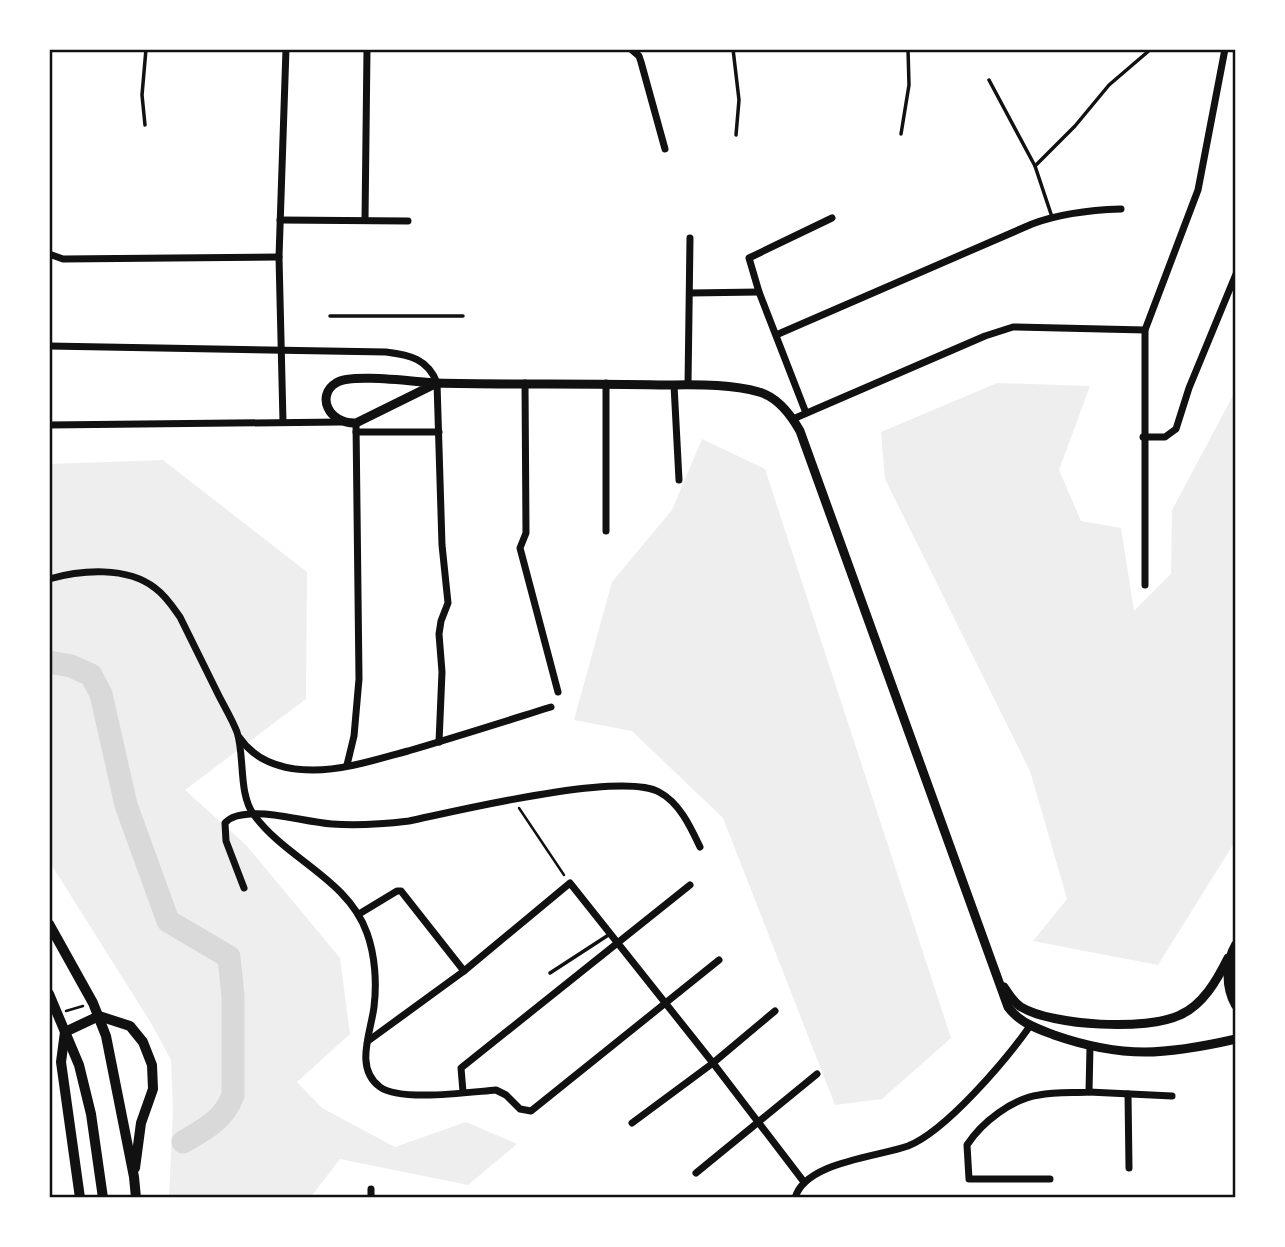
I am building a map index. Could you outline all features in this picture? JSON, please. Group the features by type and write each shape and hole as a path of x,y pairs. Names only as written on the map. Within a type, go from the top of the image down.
{"main road":[{"path":"49,924 93,1003 106,1036 136,1198"},
{"path":"1236,946 1229,957 1230,992 1236,1005"},
{"path":"49,994 79,1065 90,1114 103,1198"},
{"path":"65,1032 99,1016 130,1026 143,1042 152,1065 153,1089 141,1123 134,1177"},
{"path":"65,1032 61,1062 80,1198"}],"street":[{"path":"283,422 279,257 286,49"},
{"path":"365,220 367,49"},
{"path":"631,49 642,62 665,149"},
{"path":"1144,585 1145,330 1198,190 1225,49"},
{"path":"776,335 1052,217 1121,209"},
{"path":"806,413 749,263 750,256 832,218"},
{"path":"280,220 408,221"},
{"path":"688,385 690,238"},
{"path":"49,254 63,259 279,257"},
{"path":"1143,438 1165,437 1176,429 1189,388 1236,274"},
{"path":"690,293 759,292"},
{"path":"793,419 985,335 1013,327 1145,330"},
{"path":"49,346 332,350 402,354 428,365 437,383 442,545 448,603 439,634 442,672 439,742"},
{"path":"439,432 356,428 341,422 329,413 327,399 332,384 351,379 437,383 688,385 761,392 782,406 800,431 1008,1007 1016,1017 1030,1026 1090,1047 1142,1053 1194,1048 1236,1039"},
{"path":"356,428 437,383"},
{"path":"525,383 526,534 521,543 521,553 558,692"},
{"path":"606,383 606,531"},
{"path":"674,385 679,480"},
{"path":"49,425 341,422"},
{"path":"347,765 354,736 359,679 356,428"},
{"path":"49,579 66,574 120,573 139,578 156,588 180,617 248,750 269,762 313,770 347,765 439,742 551,707"},
{"path":"237,733 245,789 252,814 297,857 342,894 359,914 367,933 374,969 374,1005 366,1049 368,1071 381,1087 396,1093 427,1095 496,1090 506,1095 520,1109 525,1111 537,1107 664,1001 719,960"},
{"path":"244,888 226,841 225,823 236,816 252,814 331,824 381,824 514,800 623,785 660,792 684,815 700,848"},
{"path":"368,1041 464,971 570,883 804,1182"},
{"path":"463,1092 461,1068 690,885"},
{"path":"359,914 401,891 464,971"},
{"path":"997,977 1018,1005 1029,1011 1095,1024 1138,1026 1182,1015 1207,993 1229,957"},
{"path":"632,1123 713,1063 775,1011"},
{"path":"1050,1033 1059,1018"},
{"path":"795,1198 804,1182 825,1169 907,1146 936,1128 987,1079 1030,1026"},
{"path":"1089,1092 1090,1047"},
{"path":"696,1173 817,1074"},
{"path":"1050,1179 969,1179 968,1142 998,1114 1037,1095 1089,1092 1172,1096"},
{"path":"1128,1094 1129,1168"}],"lane":[{"path":"145,125 142,95 146,49"},
{"path":"733,49 739,100 736,135"},
{"path":"901,134 909,85 908,49"},
{"path":"1035,166 1075,126 1109,85 1151,49"},
{"path":"989,80 1035,166 1052,217"},
{"path":"330,316 464,316"},
{"path":"550,973 610,934"}],"path":[{"path":"514,800 570,883"},
{"path":"58,1013 93,1003"}],"shaded area":[{"path":"997,383 1090,386 1059,470 1081,521 1121,528 1134,611 1171,574 1172,510 1236,390 1236,840 1158,965 1033,941 1067,899 1030,771 885,479 881,432"},
{"path":"702,439 765,469 951,1038 882,1099 835,1105 723,818 632,731 574,720 612,582 672,510"},
{"path":"163,460 307,572 306,699 185,790 246,845 340,958 350,1034 297,1082 322,1108 395,1147 466,1122 517,1144 468,1185 340,1159 310,1198 169,1198 173,1110 171,1060 151,1023 49,861 49,464"}],"waterway":[{"path":"49,662 71,666 91,675 101,694 126,805 168,921 229,957 233,996 233,1095 219,1117 183,1142"}]}
